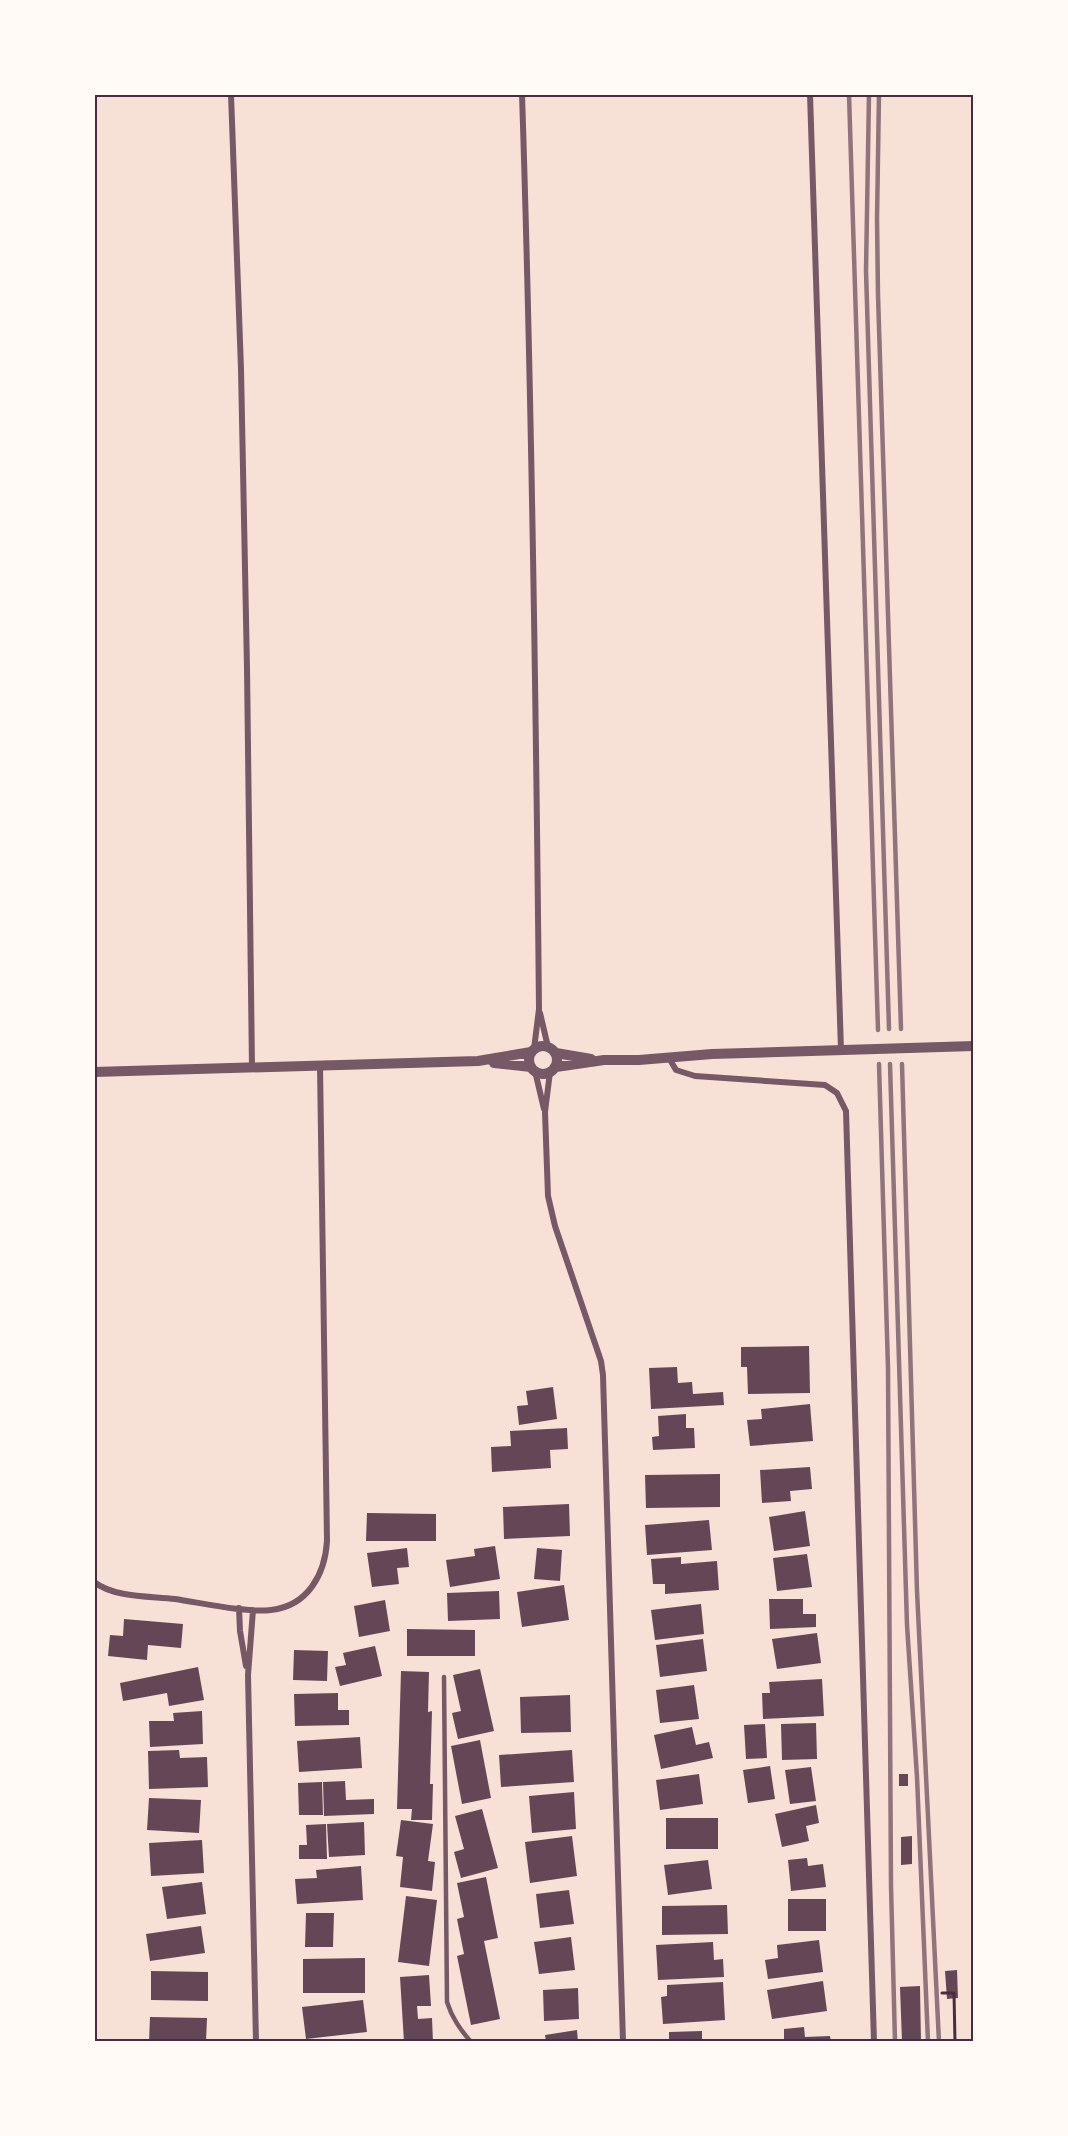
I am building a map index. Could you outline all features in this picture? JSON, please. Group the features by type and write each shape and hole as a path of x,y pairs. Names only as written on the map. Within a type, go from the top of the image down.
{"street":[{"path":"231,94 248,668 252,1068"},
{"path":"522,94 532,465 539,1009 529,1060 545,1112"},
{"path":"810,94 841,1050"},
{"path":"539,1009 552,1050 557,1058 545,1112 548,1196 555,1226 601,1361 603,1375 623,2042"},
{"path":"94,1072 478,1061 532,1051 541,1046 604,1060"},
{"path":"478,1061 533,1069 543,1074 553,1069 604,1060 712,1054 974,1046"},
{"path":"669,1058 676,1070 695,1076 825,1085 837,1093 846,1111 874,2042"},
{"path":"94,1582 115,1592 253,1610 273,1610 296,1601 316,1582 321,1573 326,1552 320,1066"},
{"path":"239,1608 240,1631 248,1675"},
{"path":"253,1610 248,1675 256,2042"}],"lane":[{"path":"444,1677 447,2002 451,2014 471,2042"}],"path":[{"path":"942,1993 954,1993 955,2042"}],"building":[{"path":"809,1346 810,1393 748,1394 747,1367 741,1367 741,1347"},
{"path":"677,1367 678,1383 692,1382 693,1394 723,1392 724,1405 651,1409 649,1368"},
{"path":"553,1387 557,1419 519,1425 517,1406 528,1405 526,1391"},
{"path":"810,1404 813,1441 750,1446 747,1420 762,1419 761,1409"},
{"path":"686,1414 686,1428 694,1428 695,1448 653,1450 652,1437 659,1436 658,1416"},
{"path":"567,1428 568,1449 550,1450 551,1468 492,1472 491,1447 511,1446 510,1431"},
{"path":"810,1467 812,1489 790,1491 791,1501 762,1503 760,1470"},
{"path":"720,1474 720,1507 646,1508 645,1475"},
{"path":"569,1504 570,1536 504,1539 503,1507"},
{"path":"805,1511 810,1546 774,1551 769,1517"},
{"path":"367,1513 436,1514 436,1541 366,1541"},
{"path":"709,1520 712,1550 647,1555 645,1525"},
{"path":"495,1546 500,1579 450,1587 446,1560 475,1556 474,1549"},
{"path":"407,1548 409,1567 397,1568 399,1584 372,1587 367,1553"},
{"path":"537,1548 562,1550 560,1581 534,1579"},
{"path":"807,1554 812,1587 777,1591 773,1558"},
{"path":"681,1557 681,1564 717,1561 719,1590 665,1594 665,1584 653,1584 651,1559"},
{"path":"564,1585 569,1620 522,1627 517,1592"},
{"path":"499,1591 500,1619 448,1621 447,1593"},
{"path":"769,1599 803,1599 803,1614 816,1614 816,1627 770,1629"},
{"path":"385,1600 390,1631 359,1637 354,1606"},
{"path":"701,1604 704,1634 655,1640 651,1610"},
{"path":"124,1619 183,1624 181,1648 148,1645 147,1660 108,1656 110,1635 123,1636"},
{"path":"407,1629 475,1630 475,1656 407,1656"},
{"path":"817,1633 821,1663 777,1669 772,1639"},
{"path":"703,1639 707,1671 660,1677 656,1645"},
{"path":"375,1646 382,1676 340,1686 335,1667 346,1665 343,1653"},
{"path":"294,1650 328,1651 327,1681 293,1680"},
{"path":"198,1667 204,1700 169,1706 167,1693 123,1701 120,1683"},
{"path":"480,1669 494,1731 458,1739 452,1713 461,1711 453,1675"},
{"path":"401,1671 429,1672 428,1712 432,1711 430,1784 433,1784 432,1820 411,1820 412,1809 397,1809"},
{"path":"822,1679 824,1716 763,1719 762,1693 770,1693 769,1682"},
{"path":"694,1685 699,1719 660,1723 656,1690"},
{"path":"338,1693 338,1710 349,1710 349,1725 295,1726 294,1694"},
{"path":"570,1695 571,1732 521,1733 520,1697"},
{"path":"202,1711 203,1744 150,1747 149,1721 174,1721 173,1713"},
{"path":"816,1723 817,1759 782,1760 781,1724"},
{"path":"765,1724 767,1758 746,1759 744,1725"},
{"path":"692,1727 696,1745 709,1742 713,1758 661,1769 654,1735"},
{"path":"360,1737 362,1768 299,1772 297,1741"},
{"path":"480,1740 491,1798 462,1804 451,1746"},
{"path":"179,1750 180,1758 207,1757 208,1787 149,1789 148,1751"},
{"path":"572,1750 574,1782 501,1787 499,1755"},
{"path":"770,1766 775,1799 748,1803 743,1770"},
{"path":"811,1767 816,1801 790,1804 785,1770"},
{"path":"699,1774 703,1804 660,1810 656,1780"},
{"path":"899,1774 908,1774 908,1786 899,1786"},
{"path":"345,1781 346,1800 374,1799 374,1814 324,1816 323,1782"},
{"path":"322,1782 323,1815 299,1815 298,1783"},
{"path":"574,1792 576,1829 532,1833 529,1796"},
{"path":"149,1798 201,1800 199,1833 147,1830"},
{"path":"816,1805 819,1823 806,1826 809,1841 782,1847 775,1814"},
{"path":"482,1809 498,1868 461,1878 454,1852 464,1849 455,1816"},
{"path":"666,1818 718,1818 718,1849 666,1849"},
{"path":"401,1820 433,1824 428,1861 435,1862 432,1891 400,1887 403,1857 396,1856"},
{"path":"364,1822 365,1855 329,1857 327,1824"},
{"path":"326,1824 327,1859 299,1859 299,1845 307,1845 306,1825"},
{"path":"572,1836 577,1876 530,1883 525,1842"},
{"path":"912,1836 912,1864 901,1865 901,1837"},
{"path":"202,1840 204,1873 151,1876 149,1843"},
{"path":"807,1858 808,1866 823,1864 826,1887 791,1891 788,1860"},
{"path":"708,1860 712,1889 668,1895 664,1865"},
{"path":"361,1866 363,1900 297,1904 295,1879 317,1878 316,1870"},
{"path":"486,1877 498,1938 484,1941 500,2019 471,2025 457,1956 464,1954 457,1919 464,1917 457,1883"},
{"path":"202,1882 206,1914 167,1919 162,1887"},
{"path":"569,1890 574,1924 540,1928 536,1894"},
{"path":"406,1896 437,1900 429,1966 398,1962"},
{"path":"788,1899 826,1899 826,1931 788,1931"},
{"path":"727,1905 728,1934 662,1935 662,1906"},
{"path":"306,1913 334,1913 333,1947 305,1947"},
{"path":"201,1926 205,1953 150,1961 146,1934"},
{"path":"571,1937 575,1970 539,1974 534,1942"},
{"path":"819,1940 823,1972 768,1979 765,1960 778,1958 777,1945"},
{"path":"713,1942 714,1960 723,1959 724,1977 658,1980 656,1945"},
{"path":"365,1958 365,1993 303,1993 303,1959"},
{"path":"957,1970 958,1998 947,1999 945,1971"},
{"path":"151,1971 208,1972 208,2001 151,2000"},
{"path":"429,1975 431,2006 417,2006 418,2019 432,2018 433,2042 404,2042 400,1977"},
{"path":"823,1981 827,2011 772,2019 767,1990"},
{"path":"723,1982 725,2020 663,2024 661,1997 667,1996 667,1985"},
{"path":"920,1986 921,2042 902,2042 900,1987"},
{"path":"578,1988 579,2019 544,2021 543,1990"},
{"path":"363,2000 367,2032 306,2039 302,2007"},
{"path":"150,2017 207,2018 206,2042 149,2042"},
{"path":"804,2027 805,2037 830,2036 831,2042 784,2042 784,2029"},
{"path":"577,2030 578,2042 546,2042 545,2035"},
{"path":"702,2031 702,2042 669,2042 669,2032"}],"railway":[{"path":"849,94 878,1030"},
{"path":"869,94 866,271 889,1029"},
{"path":"879,94 878,295 901,1029"},
{"path":"879,1064 888,1368 891,1886 895,2042"},
{"path":"890,1064 907,1625 917,1777 928,2042"},
{"path":"902,1064 917,1591 939,2042"}]}
